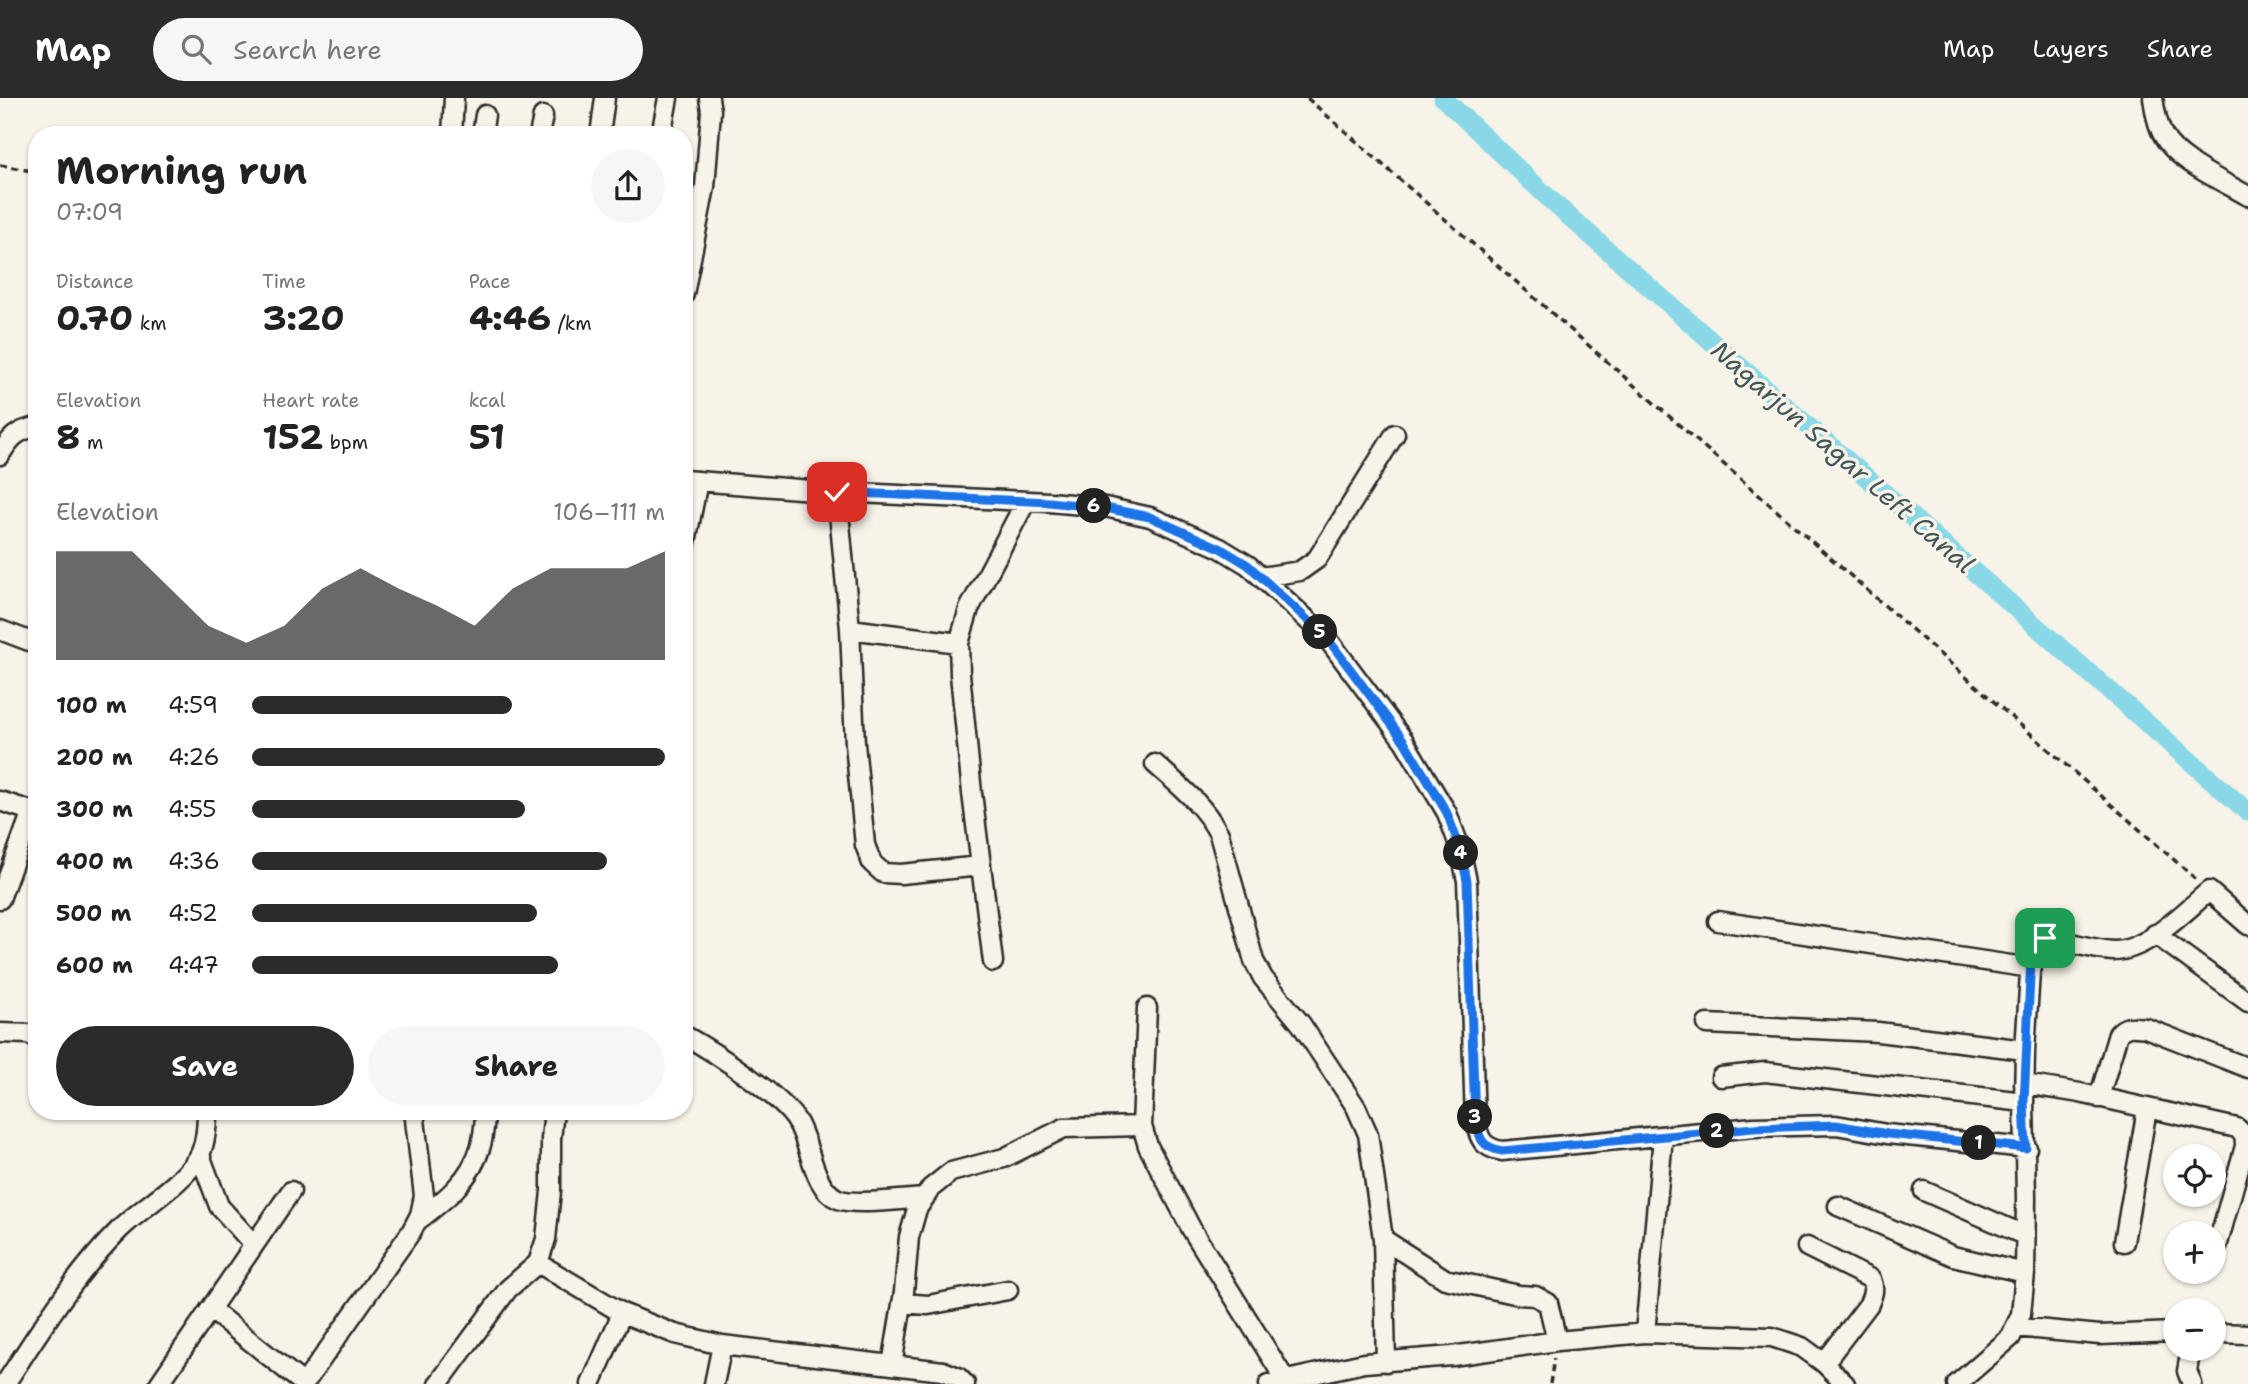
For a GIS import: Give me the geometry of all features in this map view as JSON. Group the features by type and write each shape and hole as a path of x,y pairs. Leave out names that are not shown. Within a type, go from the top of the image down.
{"street":[{"path":"452,126 454,98"},
{"path":"601,126 605,98"},
{"path":"663,126 668,98"},
{"path":"693,248 705,187 711,111 709,98"},
{"path":"2153,98 2156,119 2164,138 2184,158 2248,195"},
{"path":"483,126 485,115"},
{"path":"541,126 543,116"},
{"path":"0,455 10,438 28,428"},
{"path":"1261,577 1300,571 1317,559 1395,434"},
{"path":"693,480 837,492 1026,501 1105,508 1150,517 1220,548 1248,565 1327,638 1404,741 1447,813 1460,848 1467,881 1475,1121 1480,1137 1489,1148 1502,1151 1754,1128 1836,1125 1888,1134 2026,1148"},
{"path":"837,492 850,629 855,744 865,845 872,863 883,873 901,874 981,866"},
{"path":"993,962 960,674 959,643 970,609 1026,501"},
{"path":"850,629 959,643"},
{"path":"0,630 28,641"},
{"path":"1155,765 1195,798 1209,815 1219,834 1254,961 1263,978 1301,1024 1356,1107 1368,1134 1383,1239 1386,1362"},
{"path":"0,801 28,810"},
{"path":"0,899 28,827"},
{"path":"1957,1384 2011,1337 2021,1314 2025,1273 2025,1050 2033,948 2037,941 2045,938 2114,951 2137,946 2209,891 2248,925"},
{"path":"1718,921 2031,968"},
{"path":"2155,934 2248,1002"},
{"path":"1147,1008 1142,1126 1148,1146 1192,1230 1281,1382 1364,1363 1452,1356 1557,1341 1645,1333 1772,1338 1802,1347 1824,1363 1844,1384"},
{"path":"1706,1024 1878,1032 2025,1050"},
{"path":"2099,1098 2118,1034 2123,1028 2130,1026 2146,1028 2248,1068"},
{"path":"0,1033 28,1034"},
{"path":"693,1040 779,1101 795,1119 825,1191 839,1199 852,1201 925,1198"},
{"path":"1721,1077 1765,1072 2099,1098 2237,1128 2245,1136 2245,1146 2224,1221"},
{"path":"2124,1242 2147,1109"},
{"path":"5,1384 76,1281 119,1230 188,1171 200,1155 206,1120"},
{"path":"211,1309 304,1384 417,1221 424,1196 415,1120"},
{"path":"417,1221 448,1199 468,1172 481,1146 485,1120"},
{"path":"438,1384 508,1289 538,1263 546,1239 554,1120"},
{"path":"892,1365 909,1237 918,1209 931,1188 951,1172 1004,1158 1064,1128 1142,1126"},
{"path":"1645,1333 1663,1136"},
{"path":"200,1155 219,1206 254,1245"},
{"path":"159,1384 291,1191"},
{"path":"1924,1191 2024,1234"},
{"path":"1838,1206 1953,1256 2025,1273"},
{"path":"1383,1239 1445,1279 1535,1296 1548,1303 1557,1341"},
{"path":"1807,1247 1871,1279 1874,1286 1874,1294 1869,1304 1824,1363"},
{"path":"538,1263 622,1313 675,1334 722,1345 943,1370 958,1377 965,1384"},
{"path":"902,1303 928,1305 1009,1290"},
{"path":"592,1384 622,1313"},
{"path":"2015,1327 2100,1335 2163,1332"},
{"path":"2226,1333 2248,1334"},
{"path":"713,1384 722,1345"},
{"path":"2189,1361 2187,1371 2192,1384"}],"path":[{"path":"1307,98 2209,891"},
{"path":"0,165 28,170"},
{"path":"1550,1384 1557,1341"}],"waterway":[{"name":"Nagarjun Sagar Left Canal","path":"1443,98 1556,205 2248,812"}],"route":[{"path":"837,492 1049,502 1105,508 1150,517 1220,548 1248,565 1327,638 1404,741 1447,813 1460,848 1467,881 1475,1121 1480,1137 1489,1148 1502,1151 1754,1128 1836,1125 1888,1134 2026,1148 2025,1050 2031,957 2037,941 2045,938"}]}
